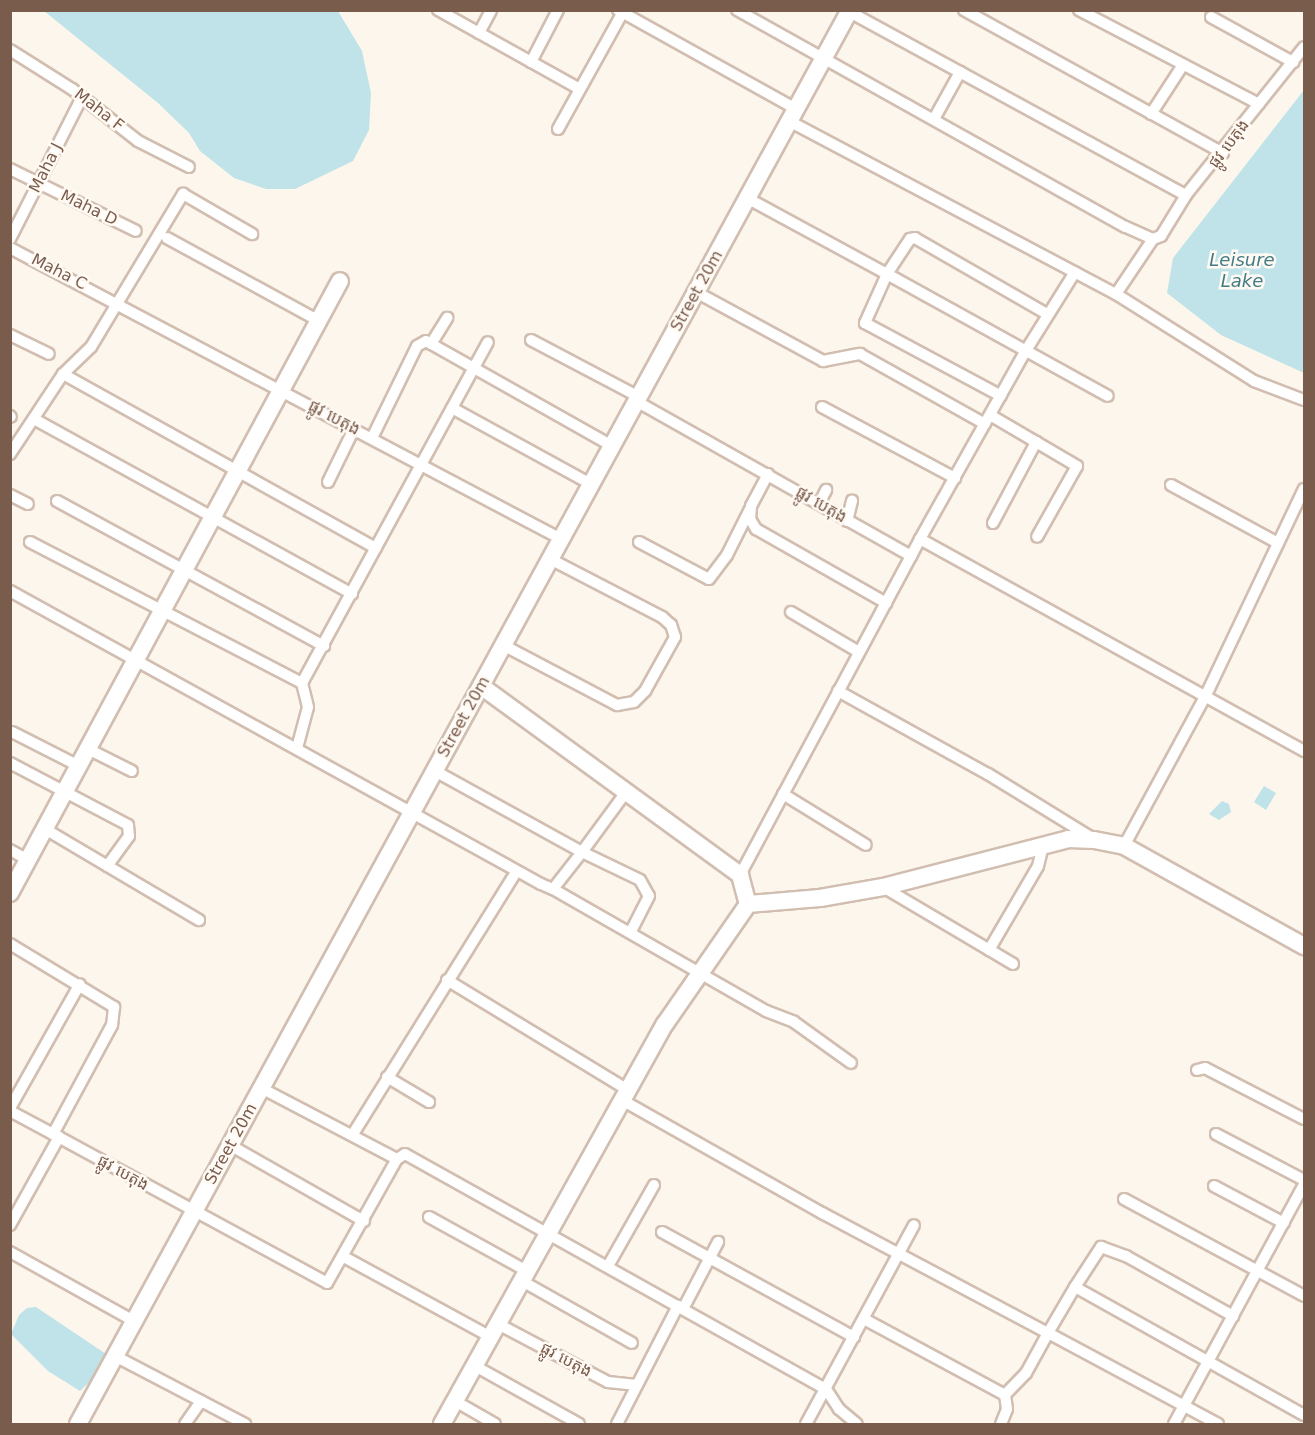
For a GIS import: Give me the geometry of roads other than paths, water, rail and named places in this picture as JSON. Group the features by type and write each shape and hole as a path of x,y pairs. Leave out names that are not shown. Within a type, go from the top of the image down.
{"street":[{"path":"438,10 580,89"},
{"path":"479,33 491,10"},
{"path":"531,62 558,10"},
{"path":"737,10 1126,227 1153,238"},
{"path":"964,10 1223,153"},
{"path":"1079,10 1260,104"},
{"path":"558,129 621,11 793,115 1116,294 1254,381 1305,400"},
{"path":"848,11 1186,195"},
{"name":"Street 20m","path":"78,1425 848,11"},
{"path":"1211,17 1293,62"},
{"name":"ផ្លូវ បេតុង","path":"1116,294 1153,238 1161,236 1186,195 1223,153 1305,47"},
{"name":"Maha F","path":"10,50 82,97 138,141 189,167"},
{"path":"1151,114 1183,65"},
{"path":"934,119 960,72"},
{"name":"Maha J","path":"10,239 82,97"},
{"name":"Maha D","path":"10,169 136,231"},
{"path":"10,454 63,374 92,347 183,194 252,234"},
{"path":"747,198 1108,396"},
{"path":"167,238 319,321"},
{"path":"1001,396 865,323 887,274 910,239 915,238 1047,314"},
{"name":"Maha C","path":"10,248 106,296"},
{"path":"740,875 920,539 1047,314 1076,272"},
{"path":"10,893 214,519 340,281"},
{"path":"696,292 824,361 860,354 987,420 1036,442 1077,466 1037,537"},
{"name":"ផ្លូវ បេតុង","path":"106,296 561,539"},
{"path":"431,344 447,318"},
{"path":"10,335 49,354"},
{"name":"ផ្លូវ បេតុង","path":"531,340 911,556"},
{"path":"372,438 417,346 426,341 612,446"},
{"path":"297,748 308,707 302,683 488,342"},
{"path":"63,374 238,474 376,548"},
{"path":"822,407 955,478"},
{"path":"452,408 591,484"},
{"path":"34,419 352,594"},
{"path":"328,482 354,429"},
{"path":"993,523 1036,442"},
{"path":"639,542 709,579 727,555 768,474"},
{"path":"1171,485 1278,543"},
{"path":"1125,846 1206,694 1305,489"},
{"path":"819,504 826,490"},
{"path":"10,495 28,504"},
{"path":"57,501 324,646"},
{"path":"847,521 852,501"},
{"path":"751,506 750,519 771,541 886,603"},
{"path":"920,539 1206,694 1305,751"},
{"path":"30,542 163,613 302,683"},
{"path":"503,645 617,705 634,702 645,691 675,637 671,625 662,617 550,559"},
{"path":"10,591 412,811 516,872 554,889 631,931 766,1011 794,1022 851,1064"},
{"path":"791,612 859,652"},
{"path":"481,686 740,875 748,904"},
{"path":"838,692 988,774 1094,840"},
{"path":"12,732 79,766"},
{"path":"88,749 132,771"},
{"path":"10,763 124,822 131,829 107,866"},
{"path":"435,771 646,886 649,896 631,931"},
{"path":"554,889 626,792"},
{"path":"783,794 866,845"},
{"path":"45,829 199,920"},
{"path":"442,1425 625,1095 699,971 748,904 820,898 883,887 1068,839 1094,840 1125,846 1305,946"},
{"path":"989,950 1038,866 1043,846"},
{"path":"10,850 28,860"},
{"path":"353,1134 516,872"},
{"path":"883,887 1013,964"},
{"path":"10,944 80,984 114,1007 112,1025 10,1225"},
{"path":"447,980 625,1095 899,1252 1185,1405 1218,1425"},
{"path":"10,1110 80,984"},
{"path":"1197,1070 1205,1068 1305,1119"},
{"path":"387,1077 429,1102"},
{"path":"261,1088 397,1159"},
{"name":"ផ្លូវ បេតុង","path":"10,1110 322,1282 331,1282 345,1257 495,1331 608,1382 637,1385"},
{"path":"1216,1134 1305,1180"},
{"path":"230,1145 364,1221"},
{"path":"345,1257 397,1159 405,1154 826,1389 839,1409 857,1425"},
{"path":"608,1266 654,1185"},
{"path":"1174,1425 1305,1185"},
{"path":"1214,1186 1284,1223"},
{"path":"1124,1198 1305,1296"},
{"path":"10,1201 21,1206"},
{"path":"429,1218 632,1343"},
{"path":"806,1425 914,1225"},
{"path":"662,1232 709,1260 854,1337"},
{"path":"617,1425 680,1307 718,1242"},
{"path":"1005,1395 1026,1373 1075,1287 1101,1247 1126,1256 1233,1316"},
{"path":"10,1252 134,1321"},
{"path":"1075,1287 1305,1415"},
{"path":"864,1319 1005,1395 1008,1409 1000,1425"},
{"path":"115,1356 245,1425"},
{"path":"475,1366 579,1425"},
{"path":"185,1425 201,1401"},
{"path":"455,1401 495,1425"}],"water":[{"path":"44,11 338,11 362,51 371,93 369,130 353,161 295,189 266,189 234,178 200,151 189,133 158,103"},
{"name":"Leisure Lake","path":"1304,90 1304,373 1221,335 1167,293 1173,258"},
{"path":"1264,786 1276,793 1266,810 1254,802"},
{"path":"1222,801 1229,804 1231,812 1219,820 1209,814"},
{"path":"36,1307 106,1354 103,1369 80,1391 48,1371 11,1334 19,1315 27,1308"}]}
